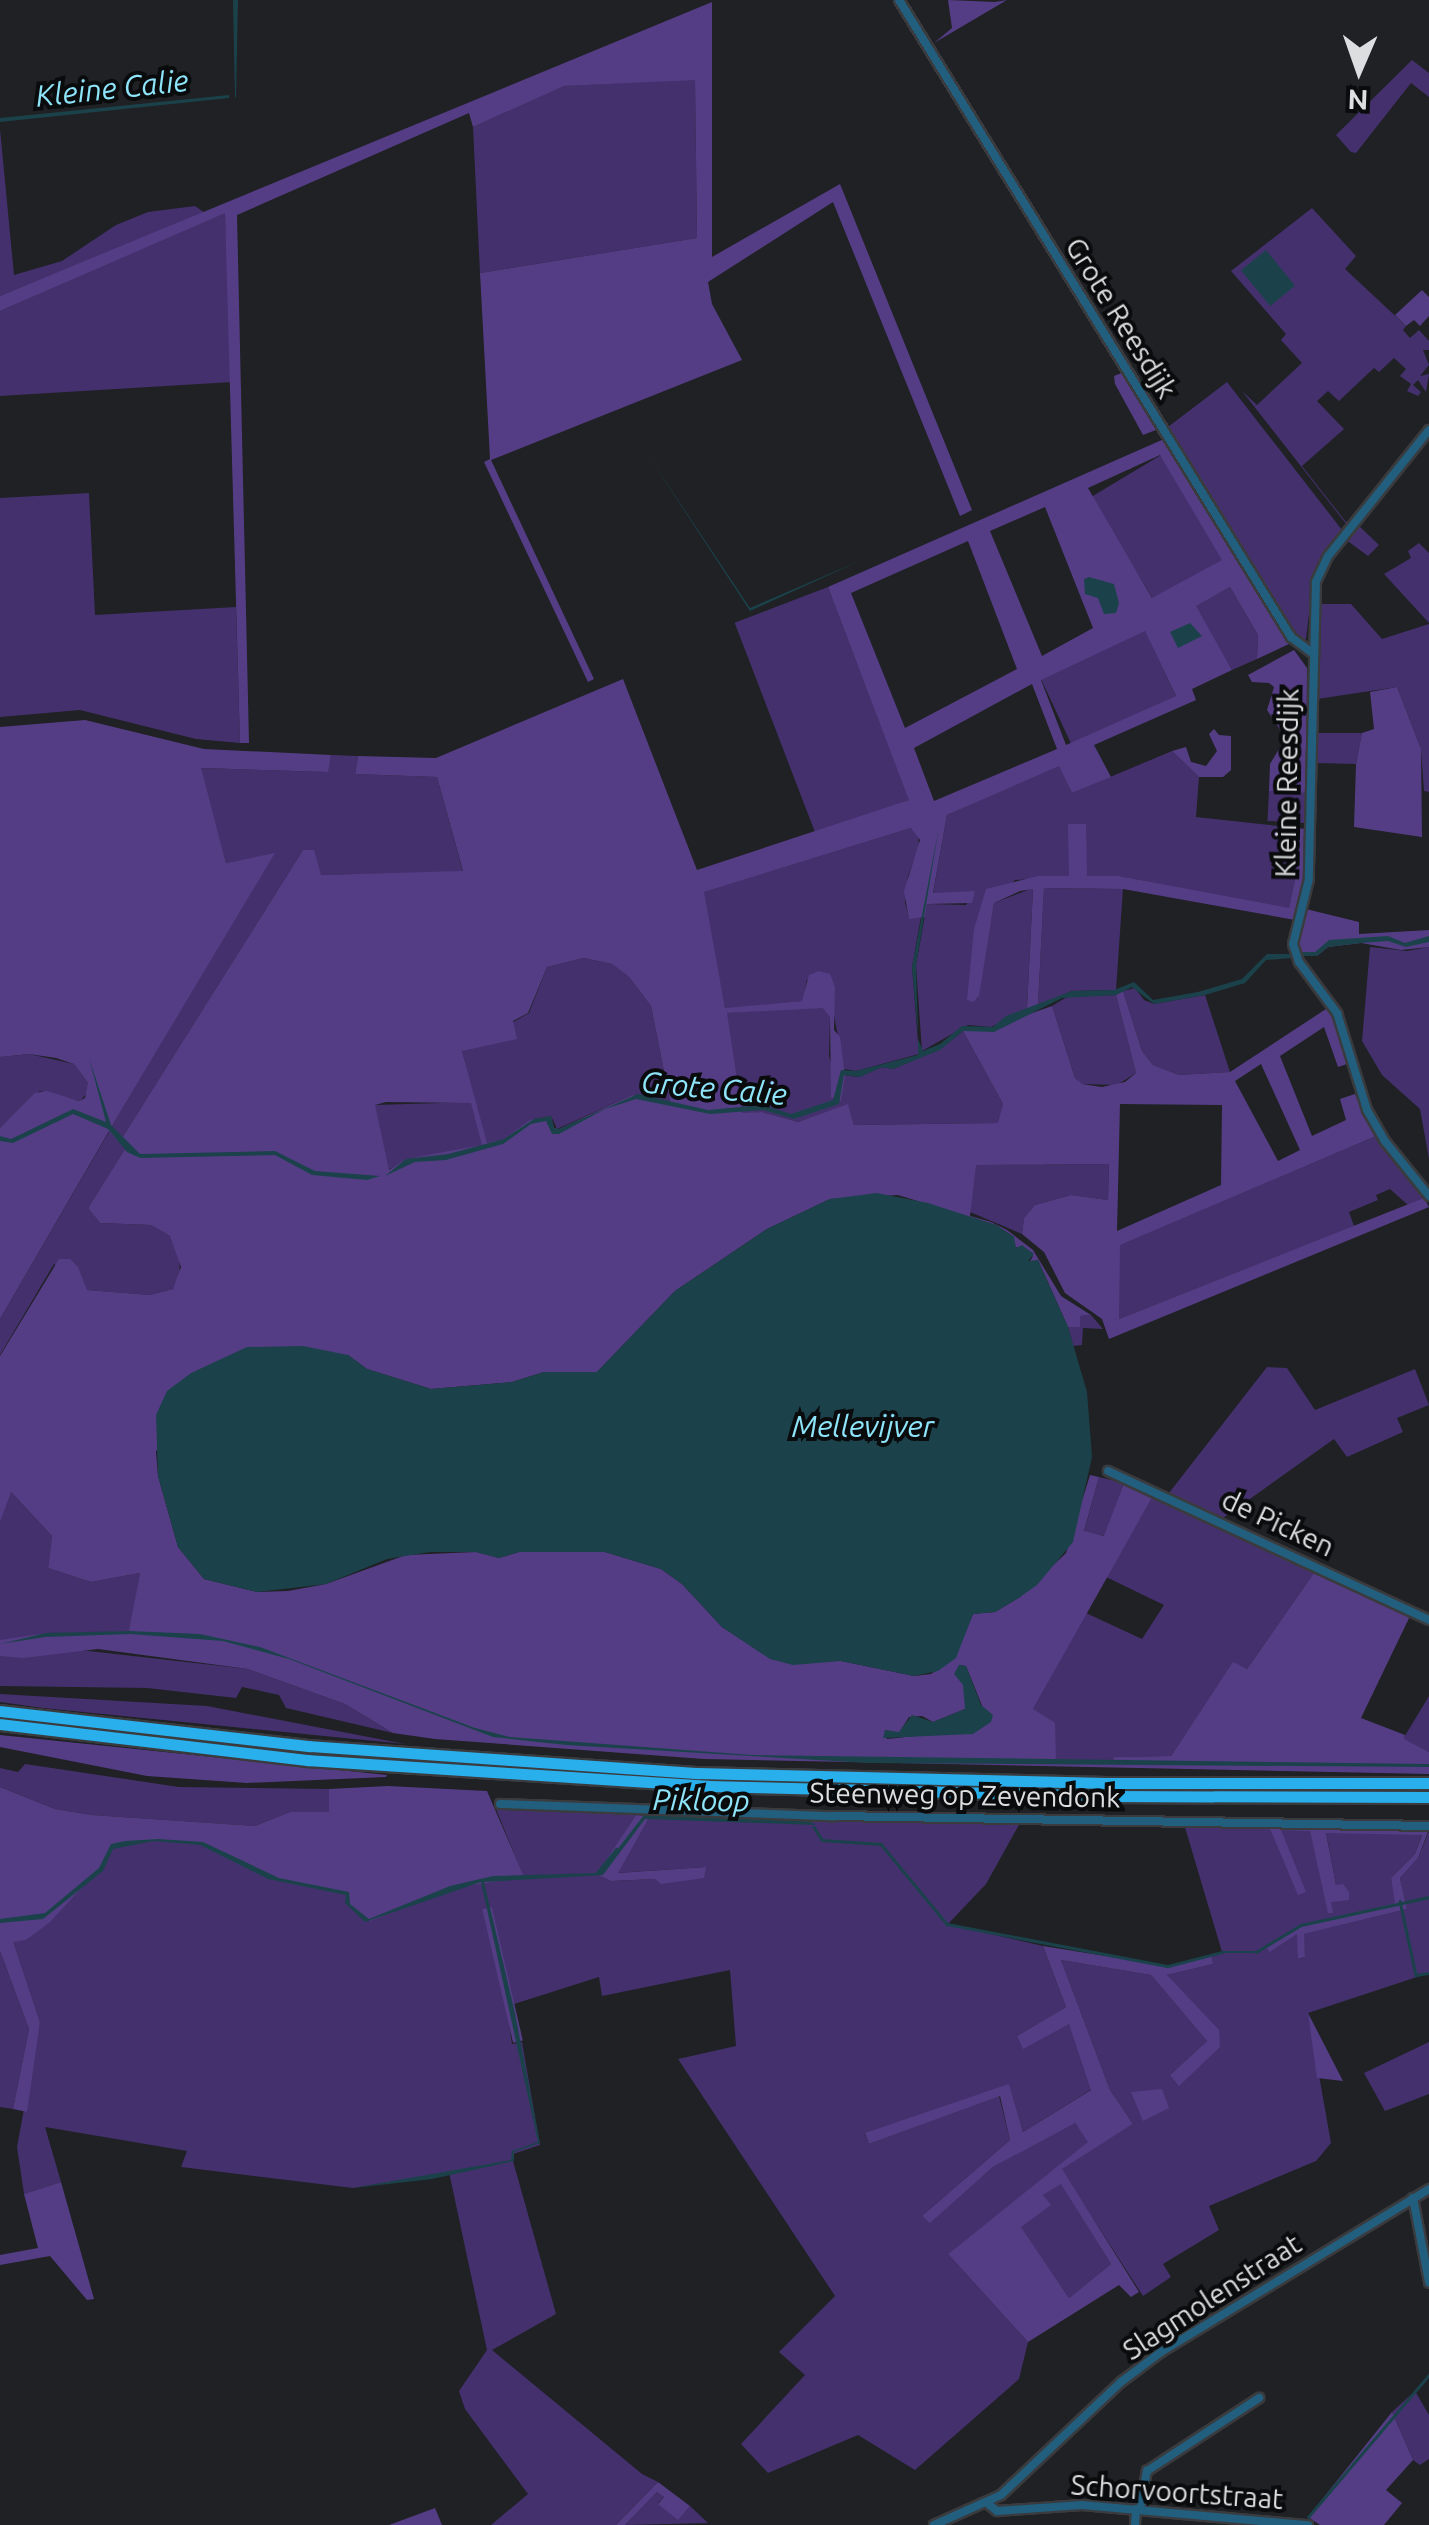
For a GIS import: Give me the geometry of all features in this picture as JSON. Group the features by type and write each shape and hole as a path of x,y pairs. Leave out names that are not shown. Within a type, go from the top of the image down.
{"highway":[{"path":"0,1710 309,1746 697,1772 1106,1783 1429,1784"},
{"path":"0,1724 328,1762 650,1783 935,1793 1427,1798"}],"street":[{"name":"Grote Reesdijk","path":"900,0 1291,637 1311,652"},
{"name":"Kleine Reesdijk","path":"1429,430 1321,570 1316,582 1311,652 1309,879 1294,949 1337,1013 1373,1122 1429,1196"},
{"name":"de Picken","path":"1108,1471 1429,1620"},
{"name":"Steenweg op Zevendonk","path":"500,1804 834,1816 1429,1826"},
{"name":"Slagmolenstraat","path":"934,2525 987,2503 1020,2480 1096,2405 1161,2352 1429,2189"},
{"path":"1413,2198 1429,2282"},
{"path":"1416,2215 1426,2210"},
{"path":"1134,2525 1146,2471 1259,2398"},
{"name":"Schorvoortstraat","path":"987,2503 998,2511 1082,2504 1308,2525"}],"shaded area":[{"path":"948,0 1007,0 934,43 952,28"},
{"path":"712,2 712,257 840,184 972,510 960,516 833,202 708,282 712,304 742,360 491,460 594,679 588,682 484,462 490,459 480,273 697,238 695,80 564,86 473,127 469,113 237,215 249,743 240,743 225,213 0,311 0,296"},
{"path":"1412,60 1429,73 1429,97 1411,83 1356,153 1351,152 1336,135"},
{"path":"695,79 697,238 480,273 473,127 563,86"},
{"path":"0,129 14,275 62,261 116,225 148,212 195,206 205,213 0,296"},
{"path":"1312,208 1356,256 1345,269 1406,326 1403,330 1410,338 1419,330 1429,341 1429,350 1423,350 1429,365 1420,376 1429,374 1426,392 1418,380 1413,385 1421,392 1418,396 1407,391 1411,384 1400,376 1406,369 1394,358 1379,372 1374,368 1339,401 1328,391 1317,401 1344,429 1302,466 1346,522 1356,516 1347,525 1242,391 1257,405 1302,363 1281,340 1286,334 1231,271"},
{"path":"225,212 232,382 0,396 0,311"},
{"path":"1422,290 1429,297 1429,316 1420,326 1414,320 1406,326 1395,315"},
{"path":"1122,373 1156,430 1143,435 1115,384 1114,376"},
{"path":"1227,382 1342,530 1313,580 1306,639 1296,639 1148,402 1168,427"},
{"path":"1164,439 1291,643 1257,659 1258,635 1230,587 1196,606 1232,670 1192,689 1196,700 1094,745 1111,777 1072,793 1059,766 947,815 933,893 975,891 972,903 927,904 925,917 909,919 904,891 920,840 911,828 704,892 725,1008 802,1001 809,975 819,971 830,974 835,987 834,1030 840,1037 845,1075 841,1101 831,1097 830,1017 822,1008 727,1013 742,1113 762,1112 798,1122 848,1104 854,1125 998,1123 1003,1104 963,1031 997,1030 1007,1022 1052,1006 1075,1078 1082,1084 1102,1087 1125,1082 1136,1073 1116,995 1123,991 1142,1051 1153,1065 1179,1075 1230,1072 1329,1007 1347,1064 1338,1067 1324,1027 1280,1056 1312,1136 1346,1120 1340,1099 1355,1094 1376,1136 1120,1245 1119,1319 1424,1198 1429,1207 1109,1339 1102,1319 1065,1293 1044,1252 1022,1234 1024,1218 1035,1205 1071,1195 1108,1200 1109,1164 976,1165 970,1216 991,1222 1007,1230 1033,1250 1061,1296 1091,1315 1080,1316 1080,1327 1068,1327 1038,1260 1029,1263 1033,1256 1014,1246 1014,1237 996,1225 898,1195 830,1199 767,1229 675,1291 597,1372 544,1372 512,1382 431,1389 367,1369 348,1355 156,1451 158,1476 178,1547 204,1579 257,1592 326,1584 406,1555 476,1552 499,1558 519,1552 605,1552 661,1569 682,1584 722,1627 771,1659 841,1661 914,1676 931,1674 955,1658 973,1614 995,1612 1020,1597 1066,1553 1090,1475 1099,1477 1084,1531 1104,1536 1124,1483 1154,1494 1033,1709 1055,1723 1056,1762 1113,1763 1114,1757 1171,1756 1233,1662 1247,1669 1316,1570 1411,1614 1361,1718 1405,1735 1404,1739 1429,1752 1429,1774 704,1759 435,1739 393,1733 345,1704 248,1669 98,1649 23,1658 0,1656 0,1640 46,1633 129,1631 140,1573 91,1582 48,1568 52,1536 11,1492 0,1522 0,1356 59,1259 70,1259 78,1267 87,1290 150,1295 173,1289 181,1267 170,1236 151,1225 100,1223 88,1208 125,1149 109,1131 0,1319 0,1128 35,1093 47,1091 79,1101 85,1098 88,1083 74,1064 56,1058 29,1054 0,1057 0,727 85,720 204,749 331,755 328,772 201,768 226,863 275,853 112,1126 122,1138 303,850 314,850 321,875 463,871 437,777 355,774 358,756 436,758 623,679 697,870 909,800 828,587","holes":["1160,455 1222,560 1152,598 1088,488","1045,507 1093,628 1042,656 990,531","968,541 1017,669 905,728 851,593","1145,631 1176,696 1066,745 1041,680","1032,684 1057,749 934,801 914,748","584,958 612,964 629,977 651,1006 670,1101 632,1095 559,1129 554,1128 551,1116 530,1120 504,1139 487,1143 462,1051 517,1039 513,1021 528,1013 547,967","1261,1064 1300,1150 1278,1161 1235,1081","471,1103 482,1145 406,1159 389,1170 375,1105","1120,1104 1222,1105 1221,1185 1117,1231","959,1665 966,1666 983,1708 954,1732 887,1739 885,1730 899,1733 909,1717 922,1716 933,1722 965,1709 968,1704"]},
{"path":"1161,455 1224,560 1154,601 1092,497"},
{"path":"89,493 95,615 236,607 240,743 196,739 80,710 0,717 0,498"},
{"path":"1357,524 1379,545 1368,556 1345,539"},
{"path":"1419,543 1429,553 1429,623 1384,574 1411,558 1408,551"},
{"path":"828,587 910,800 816,836 735,623"},
{"path":"1230,587 1258,635 1257,659 1232,670 1195,606"},
{"path":"1318,604 1351,604 1382,639 1429,624 1429,792 1424,791 1421,749 1397,687 1317,699"},
{"path":"1145,630 1176,696 1072,745 1041,679"},
{"path":"1294,650 1307,668 1306,793 1269,791 1270,764 1282,744 1281,731 1267,710 1274,687 1252,682 1248,675"},
{"path":"1397,687 1421,749 1422,837 1354,827 1356,764 1362,733 1374,729 1370,692"},
{"path":"1214,729 1219,735 1231,736 1231,770 1223,777 1199,777 1172,751 1186,747 1191,762 1206,766 1217,751 1209,734"},
{"path":"1316,733 1362,733 1356,764 1316,763"},
{"path":"1172,751 1199,777 1196,817 1296,828 1296,874 1289,909 1119,876 1086,876 1086,824 1070,876 1015,880 976,922 977,1000 994,903 1033,888 1027,1009 991,1027 968,1025 922,1051 916,965 927,904 966,905 975,892 933,894 947,815 1059,765 1072,793"},
{"path":"331,755 358,756 355,774 437,777 463,872 321,875 303,850 122,1138 112,1126 274,854 226,863 200,768 327,772"},
{"path":"1269,791 1306,793 1304,823 1267,821"},
{"path":"1068,824 1086,824 1087,876 1119,876 1289,908 1296,874 1296,828 1306,829 1305,884 1295,920 1123,889 1044,888 1038,1005 1027,1009 1033,889 1020,891 994,903 979,996 973,1002 967,1000 974,929 986,889 1038,876 1069,876"},
{"path":"911,828 918,832 919,847 908,876 905,902 909,918 921,917 912,967 919,1054 856,1071 844,1069 834,1015 807,979 803,1001 725,1009 703,892"},
{"path":"1044,888 1123,889 1116,990 1072,991 1038,1005"},
{"path":"1306,909 1359,922 1359,934 1429,930 1429,947 1401,950 1361,943 1328,947 1317,956 1299,956 1298,938"},
{"path":"1370,947 1407,951 1429,947 1429,1159 1420,1109 1382,1075 1362,1041"},
{"path":"584,958 612,964 629,977 651,1006 670,1101 632,1095 557,1129 551,1116 534,1119 504,1139 448,1154 410,1158 388,1170 374,1105 475,1102 462,1051 529,1013 547,967"},
{"path":"1135,988 1144,1000 1154,1004 1205,995 1230,1072 1179,1075 1153,1065 1142,1051 1123,991"},
{"path":"1116,995 1136,1073 1117,1085 1081,1084 1075,1078 1052,1006 1067,997"},
{"path":"822,1008 830,1017 829,1056 841,1100 843,1075 859,1077 882,1067 893,1069 940,1049 963,1031 1003,1104 999,1123 854,1125 848,1105 798,1122 762,1112 742,1114 726,1013"},
{"path":"29,1054 74,1064 88,1083 88,1092 80,1101 40,1091 0,1128 0,1057"},
{"path":"110,1130 125,1149 88,1208 100,1223 151,1225 170,1236 179,1251 180,1279 173,1289 150,1295 87,1290 54,1264 0,1355 0,1319"},
{"path":"1376,1136 1424,1198 1408,1205 1390,1189 1376,1195 1378,1200 1349,1212 1354,1226 1119,1319 1119,1245"},
{"path":"1109,1164 1108,1200 1071,1195 1035,1205 1024,1218 1022,1234 970,1212 975,1165"},
{"path":"1091,1315 1103,1329 1083,1328 1082,1345 1073,1346 1068,1327 1080,1327 1080,1316"},
{"path":"1267,1367 1287,1368 1315,1410 1415,1369 1429,1405 1397,1418 1403,1432 1347,1457 1334,1439 1223,1518 1169,1493"},
{"path":"1099,1477 1124,1483 1105,1536 1084,1532"},
{"path":"10,1491 52,1536 48,1568 91,1582 140,1573 130,1631 46,1633 0,1641 0,1522"},
{"path":"1154,1494 1316,1570 1247,1669 1233,1663 1171,1756 1115,1757 1113,1763 1055,1762 1033,1709 1086,1613 1142,1639 1164,1605 1106,1577"},
{"path":"71,1649 248,1669 345,1704 393,1733 286,1708 279,1695 242,1687 236,1698 147,1688 0,1686 0,1656"},
{"path":"0,1694 207,1706 405,1744 43,1708 0,1702"},
{"path":"1429,1696 1429,1752 1403,1739"},
{"path":"0,1716 426,1761 940,1785 739,1782 357,1759"},
{"path":"0,1735 387,1775 247,1783 147,1776 0,1747"},
{"path":"25,1764 179,1787 329,1789 330,1812 290,1812 255,1826 92,1815 55,1809 0,1787 0,1768 18,1772"},
{"path":"388,1786 487,1791 524,1877 460,1887 370,1921 349,1905 348,1894 284,1882 203,1844 149,1840 110,1849 106,1861 50,1922 26,1940 13,1942 40,2022 27,2112 13,2109 29,2029 0,1951 0,1787 55,1809 92,1815 255,1826 290,1812 329,1812 329,1789"},
{"path":"1429,1788 1429,1791 1138,1791"},
{"path":"496,1809 636,1815 598,1874 611,1881 655,1879 705,1867 617,1873 650,1816 1020,1823 986,1884 948,1924 1043,1946 1066,2007 1017,2036 1023,2048 1069,2023 1092,2089 1023,2132 1009,2085 865,2134 869,2144 999,2096 1010,2140 922,2216 930,2222 993,2167 1074,2122 1089,2142 948,2254 1028,2342 1019,2379 915,2470 858,2435 768,2473 741,2444 805,2375 779,2352 835,2296 678,2059 736,2046 730,1970 602,1996 599,1977 514,2004 492,1908 512,2044 522,2042 540,2145 513,2154 513,2161 556,2314 492,2350 642,2474 658,2482 616,2525 491,2525 528,2494 465,2409 459,2391 487,2350 449,2172 353,2188 181,2167 187,2151 45,2127 61,2182 24,2194 17,2147 40,2022 12,1941 26,1940 110,1849 149,1840 461,1883 523,1876"},
{"path":"636,1815 650,1816 618,1873 706,1867 704,1878 661,1884 655,1879 611,1881 597,1874"},
{"path":"1184,1824 1268,1824 1305,1892 1280,1830 1310,1830 1329,1913 1331,1902 1345,1893 1336,1885 1326,1832 1422,1834 1415,1854 1391,1878 1396,1903 1299,1927 1270,1952 1298,1933 1299,1959 1305,1957 1303,1934 1407,1909 1400,1878 1418,1858 1429,1831 1429,1973 1308,2013 1331,2143 1316,2161 1209,2206 1219,2230 1163,2264 1171,2277 1143,2296 1061,2169 1133,2124 1110,2090 1061,1960 1151,1975 1207,2041 1170,2075 1220,2047 1167,1975 1213,1964 1212,1955 1222,1952"},
{"path":"1268,1824 1429,1829 1418,1858 1400,1878 1407,1909 1304,1934 1305,1957 1298,1959 1297,1934 1270,1952 1266,1947 1299,1927 1395,1903 1391,1878 1415,1854 1422,1835 1326,1833 1336,1885 1343,1884 1349,1892 1349,1900 1331,1902 1333,1913 1328,1913 1310,1831 1281,1830 1306,1892 1298,1895"},
{"path":"492,1907 523,2040 513,2043 482,1909"},
{"path":"1043,1946 1168,1966 1212,1955 1213,1964 1167,1975 1219,2030 1220,2047 1179,2086 1170,2075 1207,2041 1151,1975 1061,1960 1110,2090 1133,2124 1062,2169 1139,2292 1131,2297 1119,2285 1028,2342 948,2254 1088,2142 1075,2123 993,2167 930,2223 922,2216 1010,2140 1000,2096 869,2144 865,2133 1009,2084 1023,2132 1091,2090 1069,2024 1023,2049 1017,2036 1066,2007","holes":["1061,2184 1111,2264 1069,2298 1021,2227 1051,2205 1043,2195"]},
{"path":"0,1951 29,2029 13,2109 0,2107"},
{"path":"1308,2013 1343,2081 1317,2078"},
{"path":"1429,2042 1429,2094 1385,2111 1364,2073"},
{"path":"1162,2089 1169,2108 1143,2121 1131,2092"},
{"path":"61,2182 94,2299 87,2300 50,2256 0,2265 0,2255 38,2248 24,2194"},
{"path":"1061,2183 1111,2264 1069,2298 1020,2226 1050,2205 1043,2195"},
{"path":"1415,2391 1429,2415 1429,2459 1420,2465 1413,2460 1392,2412"},
{"path":"1392,2412 1413,2460 1386,2490 1402,2503 1384,2525 1320,2525 1308,2517"},
{"path":"658,2482 690,2506 678,2520 658,2504 664,2497 657,2492 625,2525 616,2525"},
{"path":"657,2492 664,2497 658,2503 678,2519 690,2506 708,2523 625,2525"},
{"path":"435,2508 442,2525 389,2525"}],"water":[{"path":"233,0 238,0 236,98 235,97"},
{"path":"229,98 0,122 0,118"},
{"path":"1266,250 1295,286 1270,306 1241,270"},
{"path":"642,446 750,608 864,559 750,611"},
{"path":"1084,579 1114,584 1119,603 1116,613 1104,614 1098,598 1085,594"},
{"path":"1190,623 1202,636 1178,648 1170,632"},
{"path":"939,827 916,965 918,1035 912,967"},
{"path":"1388,936 1405,943 1429,936 1429,942 1406,947 1388,941 1328,947 1317,956 1300,956 1299,952 1315,952 1329,940"},
{"path":"1267,954 1292,954 1293,958 1266,960 1245,983 1205,995 1154,1004 1132,987 1116,995 1062,998 994,1032 963,1031 940,1050 893,1069 882,1067 860,1077 844,1075 839,1104 794,1119 763,1110 710,1114 636,1099 605,1109 559,1134 552,1134 546,1121 531,1124 503,1144 446,1160 415,1162 385,1176 406,1159 448,1154 504,1139 534,1119 551,1116 554,1128 559,1129 638,1094 708,1110 763,1105 791,1114 833,1100 841,1070 856,1071 918,1055 918,1039 923,1051 940,1044 962,1026 993,1027 1006,1016 1072,991 1114,990 1134,982 1153,1000 1198,992 1242,979"},
{"path":"89,1058 111,1125 140,1154 275,1151 315,1171 380,1176 367,1180 312,1175 275,1155 140,1158 127,1152 108,1129 73,1114 13,1143 0,1141 0,1136 11,1139 73,1109 106,1122"},
{"name":"Mellevijver","path":"877,1193 928,1203 996,1225 1014,1237 1016,1248 1022,1245 1034,1254 1028,1261 1038,1260 1068,1327 1087,1392 1092,1457 1073,1542 1037,1585 995,1612 973,1614 956,1658 938,1671 914,1676 841,1661 793,1665 770,1659 722,1627 682,1584 661,1569 605,1552 519,1552 499,1558 476,1552 430,1552 387,1559 326,1584 257,1592 204,1579 178,1547 158,1476 156,1415 167,1391 191,1373 247,1347 303,1346 348,1355 367,1369 431,1389 512,1382 544,1372 597,1372 675,1291 767,1229 830,1199"},
{"path":"46,1633 200,1634 260,1647 475,1728 510,1737 752,1755 1429,1767 869,1763 566,1745 493,1737 289,1659 223,1641 130,1634 45,1637 0,1644"},
{"path":"959,1665 966,1666 981,1705 993,1715 991,1722 973,1734 883,1738 885,1730 899,1732 912,1715 933,1722 965,1709 963,1685 954,1674"},
{"path":"644,1815 808,1820 816,1825 645,1819 603,1875 484,1882 540,2143 514,2152 514,2161 432,2179 353,2188 511,2160 512,2151 538,2142 481,1882 365,1922 345,1903 346,1895 268,1879 200,1845 154,1841 113,1849 103,1871 43,1919 0,1923 0,1919 45,1913 99,1868 111,1844 125,1841 158,1839 203,1842 279,1878 349,1892 350,1904 369,1919 450,1886 493,1876 599,1873"}],"waterway":[{"name":"Pikloop","path":"682,1817 754,1820"},
{"name":"Pikloop","path":"814,1827 822,1840 881,1844 947,1924 1168,1966 1222,1952 1256,1952 1301,1925 1429,1897"},
{"name":"Pikloop","path":"596,1874 616,1849"},
{"path":"1400,1901 1416,1975 1429,1973"},
{"path":"1308,2517 1429,2375"}],"water label":[{"name":"Kleine Calie","path":"112,88"},
{"name":"Grote Calie","path":"714,1088"}]}
